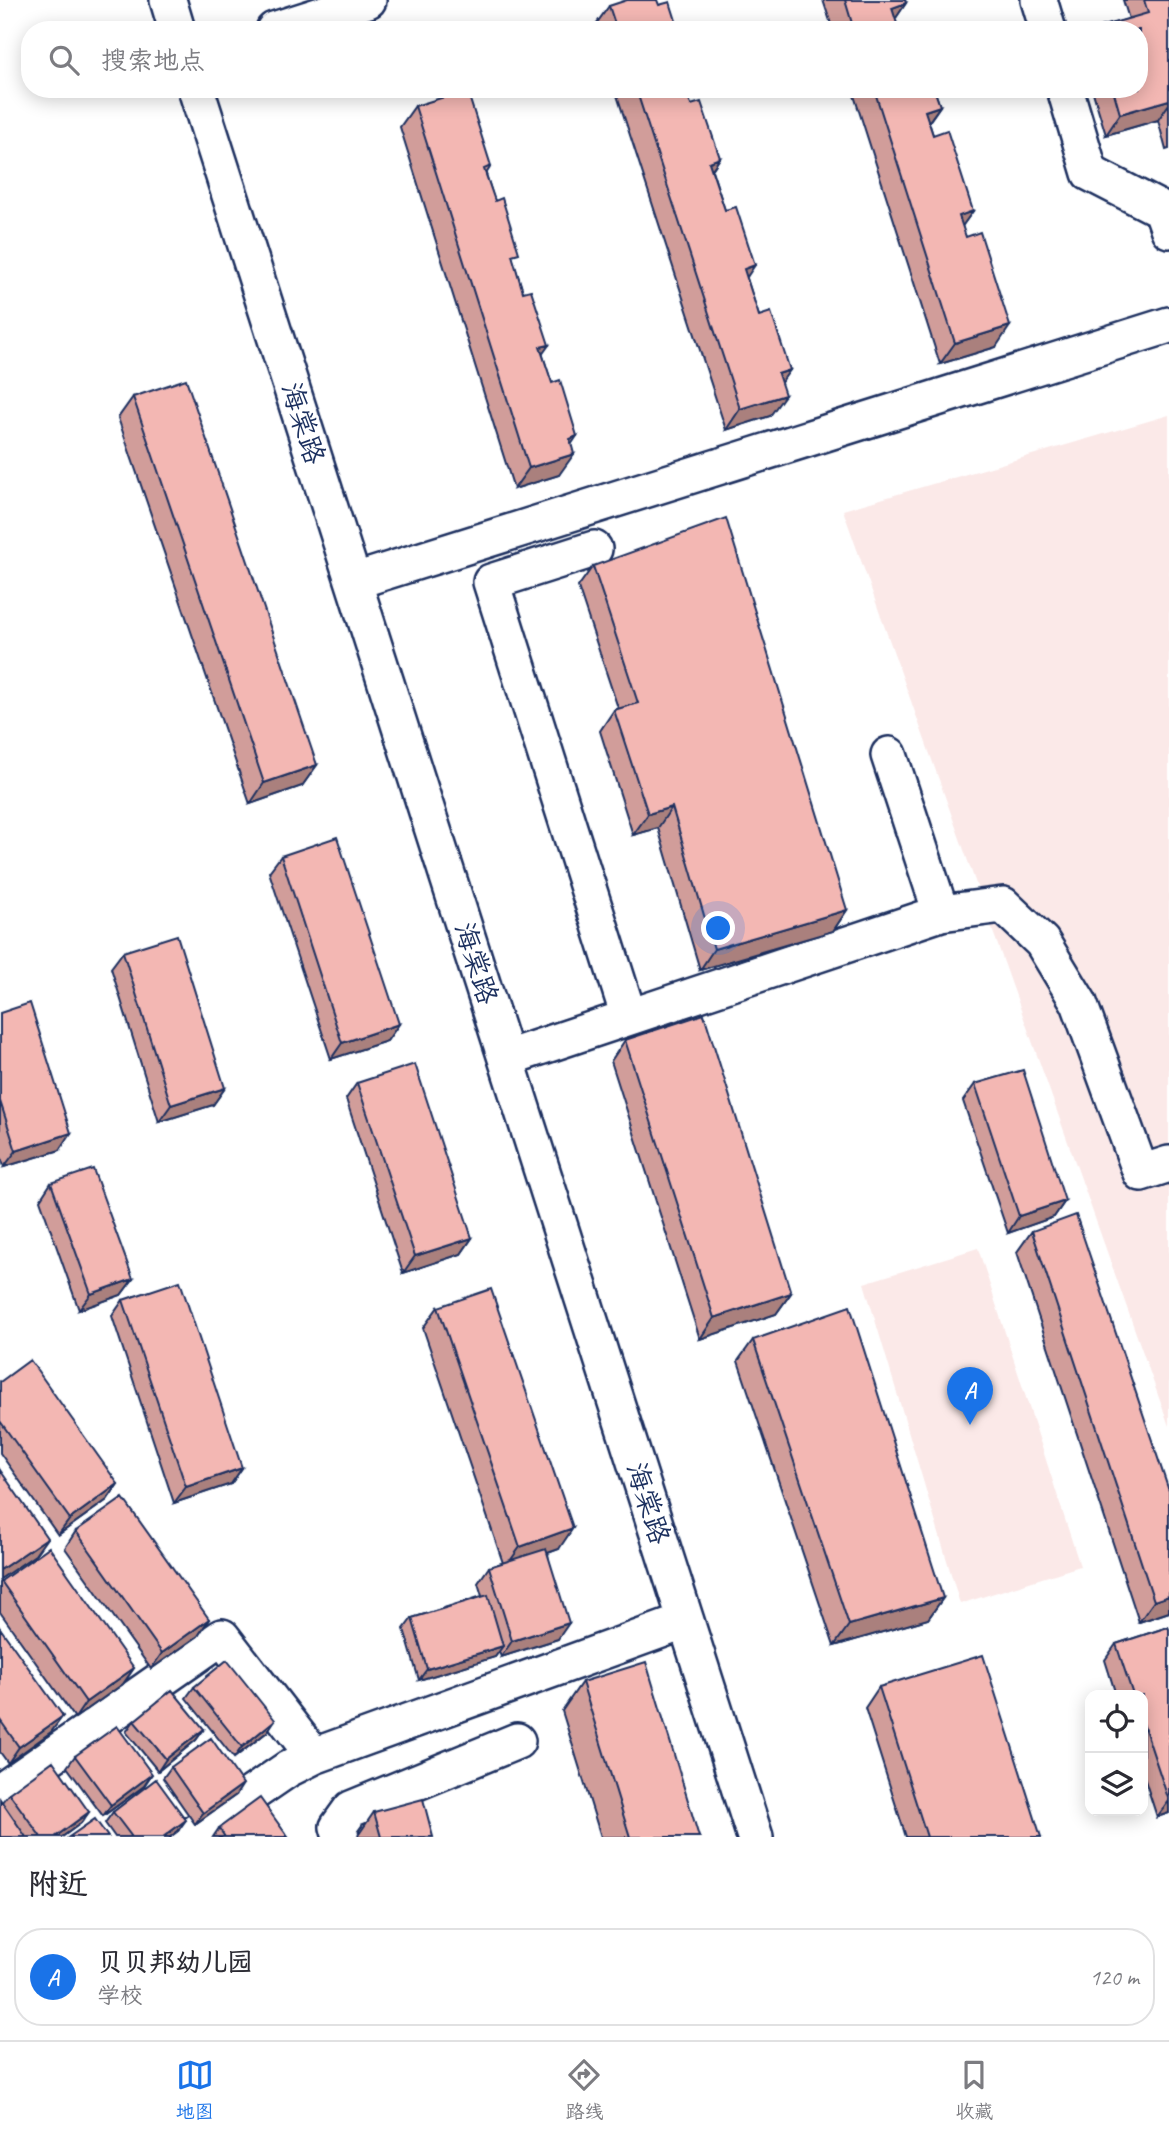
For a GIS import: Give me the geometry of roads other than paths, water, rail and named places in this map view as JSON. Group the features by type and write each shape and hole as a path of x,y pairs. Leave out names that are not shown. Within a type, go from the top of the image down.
{"street":[{"path":"168,0 174,21"},
{"path":"302,21 368,0"},
{"path":"1039,0 1045,21"},
{"name":"海棠路","path":"199,98 755,1837"},
{"path":"1068,98 1090,173 1162,210 1169,230"},
{"path":"355,581 1169,325"},
{"path":"594,549 491,582 629,1017"},
{"path":"889,755 941,913"},
{"path":"507,1058 941,913 1003,905 1042,942 1079,1003 1141,1173 1169,1164"},
{"path":"189,1837 288,1769 314,1756 686,1620"},
{"path":"0,1792 222,1637 314,1756"},
{"path":"341,1837 338,1827 351,1809 517,1741"}],"place":[{"name":"贝贝邦幼儿园","path":"970,1425"}]}
